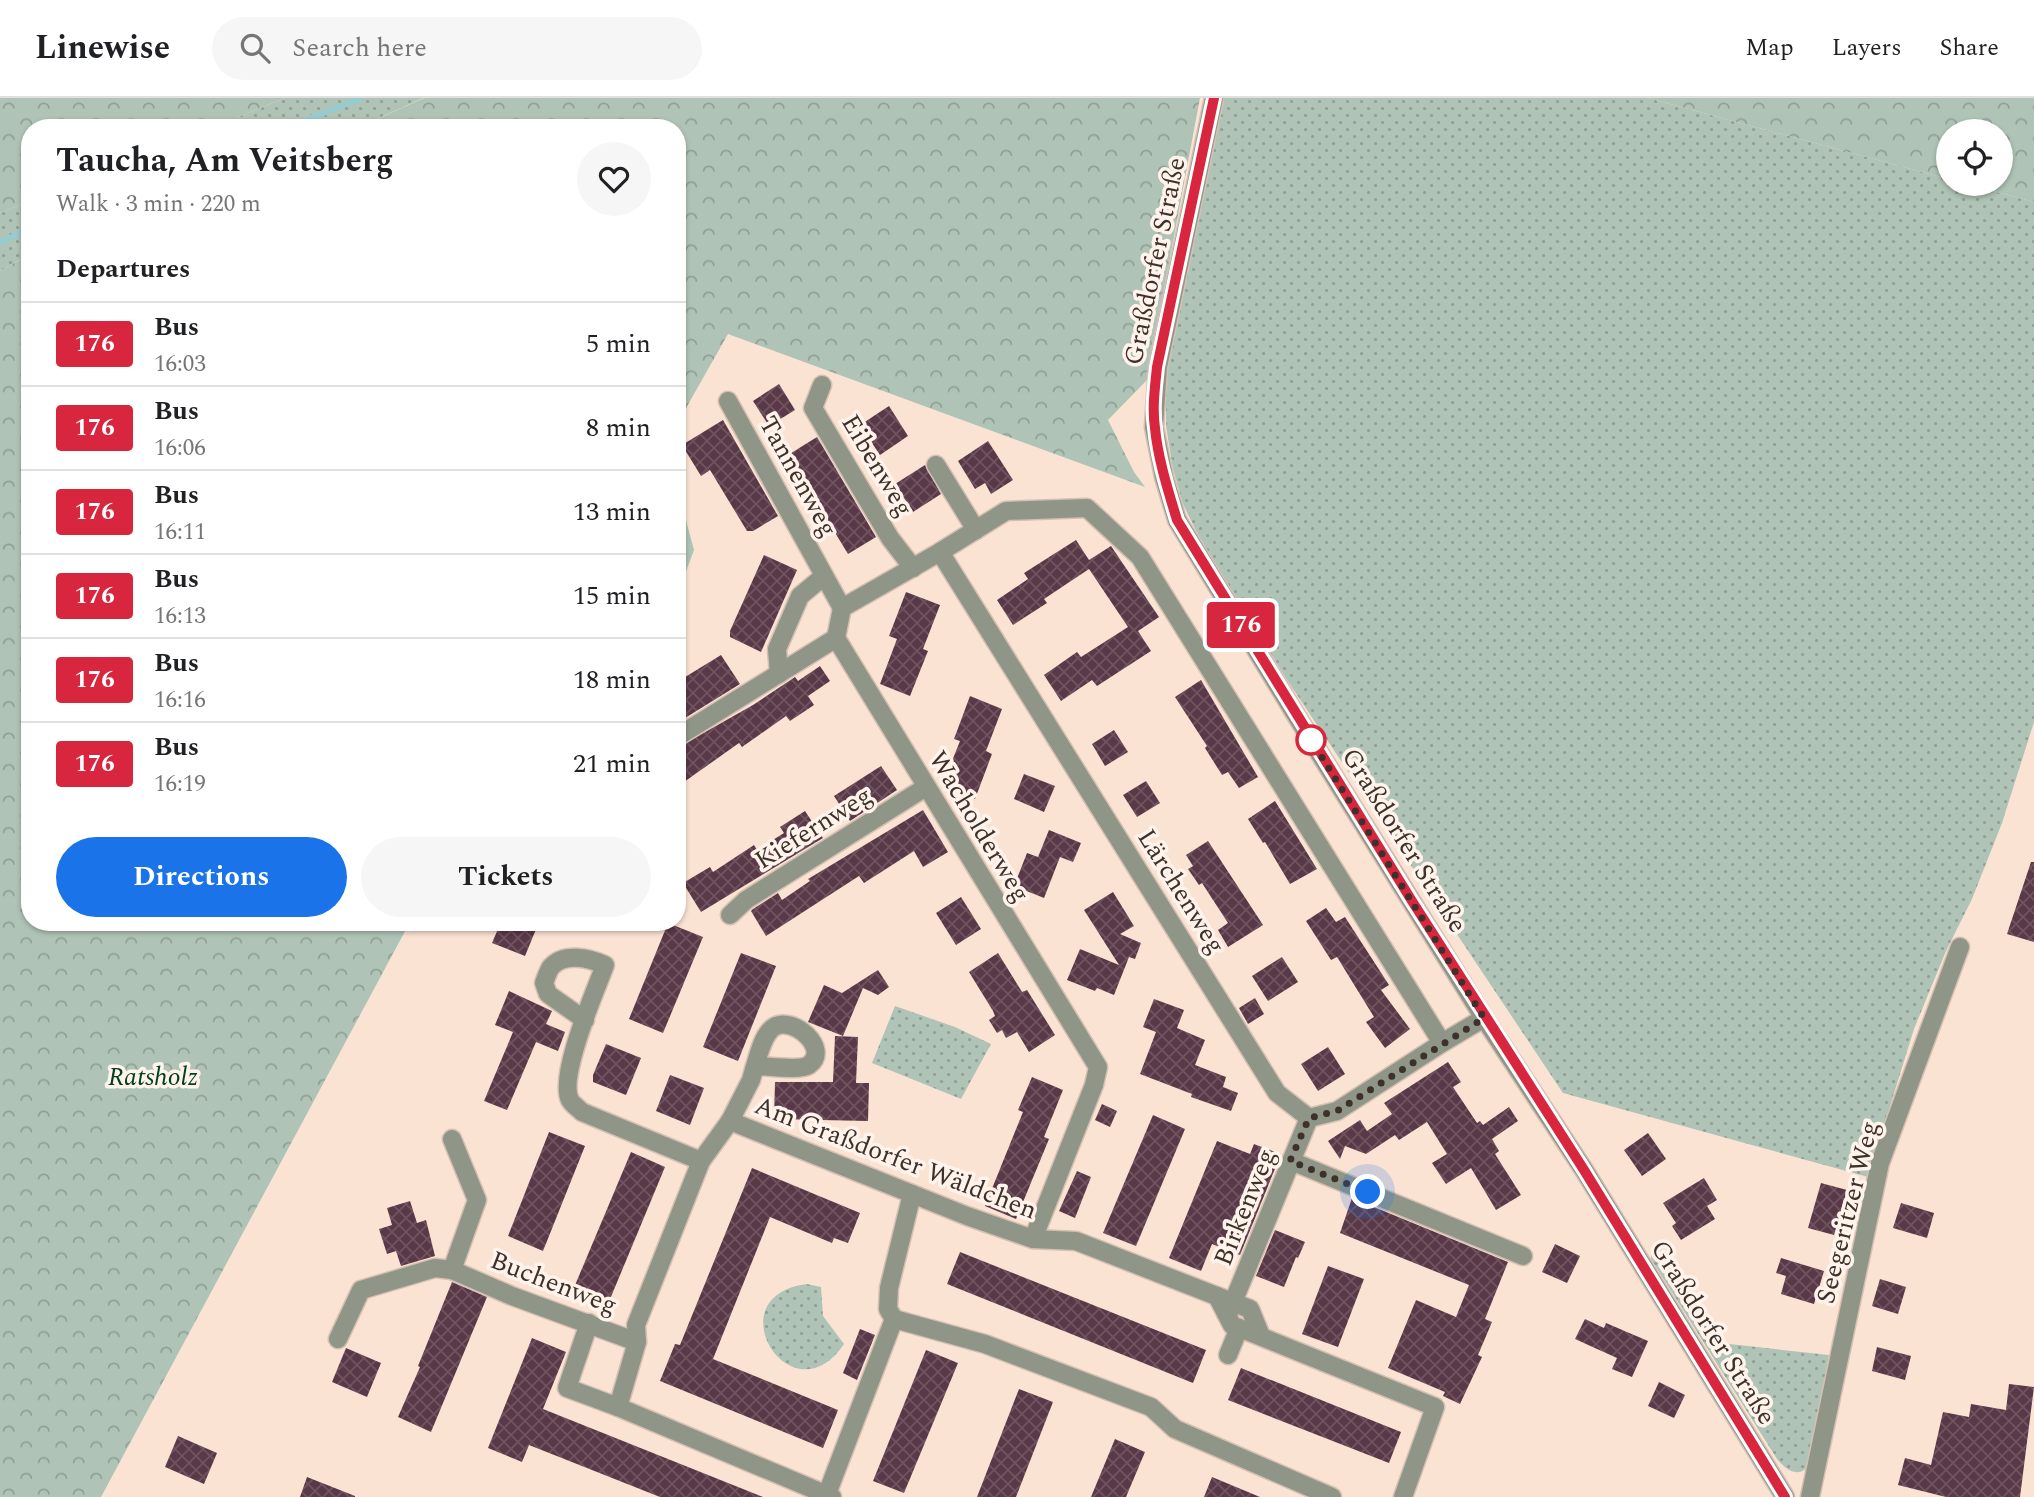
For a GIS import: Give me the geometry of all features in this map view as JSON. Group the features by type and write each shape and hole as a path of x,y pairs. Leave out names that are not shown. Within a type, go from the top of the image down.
{"street":[{"name":"Graßdorfer Straße","path":"1214,98 1157,367 1154,398 1154,427 1164,477 1177,520 1484,1018 1584,1170 1785,1497"},
{"name":"Eibenweg","path":"822,385 814,408 890,538 913,568"},
{"name":"Tannenweg","path":"728,401 842,608"},
{"path":"936,465 976,530"},
{"path":"686,731 835,638 842,608 1006,511 1087,508 1140,557 1442,1043"},
{"name":"Lärchenweg","path":"940,552 1277,1093 1309,1118"},
{"name":"Tannenweg","path":"779,674 777,649 800,596 824,576"},
{"name":"Wacholderweg","path":"835,638 1098,1067 1094,1086 1033,1240"},
{"name":"Kiefernweg","path":"730,915 746,900 926,787"},
{"name":"Seegeritzer Weg","path":"1810,1497 1880,1163 1960,947"},
{"path":"1309,1118 1337,1111 1484,1018"},
{"path":"585,1020 569,1065 566,1084 570,1101 582,1112 701,1161"},
{"path":"730,1121 751,1080 755,1066"},
{"name":"Birkenweg","path":"1228,1355 1229,1310 1309,1118"},
{"name":"Am Graßdorfer Wäldchen","path":"618,1407 637,1342 636,1325 701,1161 730,1121 1033,1240 1076,1241 1229,1310 1261,1336 1435,1407 1404,1497"},
{"name":"Buchenweg","path":"452,1139 477,1200 452,1270"},
{"path":"1290,1161 1523,1256"},
{"path":"912,1194 889,1288 888,1309 894,1319 985,1344 1151,1407 1175,1429 1332,1497"},
{"name":"Buchenweg","path":"338,1339 361,1290 435,1268 452,1270 512,1296 637,1342"},
{"name":"Am Graßdorfer Wäldchen","path":"1229,1310 1250,1309 1261,1336"},
{"path":"589,1323 567,1388 830,1496 894,1319"}],"green space":[{"path":"0,98 285,98 233,119 21,119 21,205 0,213"},
{"path":"285,98 423,98 377,119 233,119"},
{"path":"424,98 1200,98 1147,380 1108,420 1134,472 1145,487 728,334 686,408 686,119 377,119"},
{"path":"1220,98 1648,98 1936,176 1936,196 2012,196 2034,202 2034,722 2002,823 1972,899 1946,951 1914,1029 1868,1177 1563,1093 1287,680 1201,541 1183,504 1173,469 1166,426 1166,378"},
{"path":"1648,98 2034,98 2034,202 2012,196 2013,119 1936,119 1936,176"},
{"path":"21,205 21,259 0,271 0,213"},
{"name":"Ratsholz","path":"21,259 21,931 405,931 101,1497 0,1497 0,271"},
{"path":"686,521 694,550 686,571"},
{"path":"895,1006 955,1027 991,1044 961,1099 872,1063"},
{"path":"1658,1244 1720,1343 1829,1355 1812,1454 1810,1462 1802,1471 1788,1469 1777,1459 1651,1259 1651,1252"},
{"path":"807,1284 821,1287 823,1316 844,1344 824,1364 803,1369 785,1362 771,1348 764,1329 766,1309 779,1293"}],"building":[{"path":"779,384 795,410 769,426 753,401"},
{"path":"889,406 908,436 880,455 860,425"},
{"path":"723,420 778,516 753,531 747,531 710,470 701,476 686,452 686,443"},
{"path":"817,437 876,537 848,554 788,455"},
{"path":"988,441 1013,480 991,494 985,483 975,489 958,461"},
{"path":"925,465 941,494 913,512 895,484"},
{"path":"1076,540 1089,560 1111,546 1159,617 1138,631 1151,651 1097,686 1092,680 1061,701 1044,675 1077,652 1081,657 1128,627 1089,569 1044,599 1047,603 1013,625 997,600 1028,579 1024,573"},
{"path":"764,555 797,570 761,652 730,637 730,631"},
{"path":"906,592 940,605 923,649 928,651 910,696 880,684 897,639 889,636"},
{"path":"721,655 740,684 686,717 686,676"},
{"path":"820,666 830,681 808,696 814,705 790,721 786,716 742,747 739,743 686,781 686,743 753,705 795,677 798,681"},
{"path":"1201,680 1258,777 1239,788 1228,772 1222,775 1205,748 1207,746 1175,697"},
{"path":"970,696 1002,709 986,751 992,754 975,799 942,786 960,741 954,739"},
{"path":"1114,730 1128,752 1105,766 1092,744"},
{"path":"881,766 897,790 850,821 834,796"},
{"path":"1024,774 1055,786 1044,812 1014,799"},
{"path":"1146,781 1160,803 1137,817 1123,795"},
{"path":"1275,801 1317,869 1290,884 1248,819"},
{"path":"923,810 948,852 923,867 914,851 864,883 859,876 766,936 751,911 753,909 778,893 782,900 810,881 808,879"},
{"path":"805,811 823,838 701,912 686,888 686,881 710,867 713,872 754,845 757,850 784,833 780,827"},
{"path":"1049,830 1081,843 1073,862 1060,857 1044,898 1014,886 1027,853 1038,857"},
{"path":"1208,841 1263,925 1228,947 1218,930 1228,923 1202,883 1199,885 1188,869 1193,866 1186,855"},
{"path":"2031,862 2034,862 2034,942 2007,934"},
{"path":"1113,892 1134,926 1120,934 1141,943 1135,959 1129,957 1114,995 1067,980 1080,949 1119,965 1084,910"},
{"path":"961,897 981,929 956,945 936,913"},
{"path":"1326,908 1336,922 1345,917 1389,985 1381,990 1410,1029 1385,1048 1366,1022 1374,1017 1337,957 1331,960 1306,921"},
{"path":"686,930 703,937 663,1033 629,1019 665,931"},
{"path":"497,931 535,931 525,956 492,943"},
{"path":"741,953 776,966 738,1061 703,1047"},
{"path":"998,953 1022,992 1027,990 1055,1035 1029,1052 1017,1032 1006,1038 1002,1030 997,1033 989,1020 995,1016 993,1011 969,972"},
{"path":"1282,957 1298,982 1268,1001 1252,976"},
{"path":"878,970 889,987 878,995 863,988 843,1036 808,1022 824,985 842,993"},
{"path":"509,991 552,1011 546,1024 565,1032 558,1051 536,1042 507,1110 484,1101 513,1032 495,1025"},
{"path":"1255,998 1264,1014 1248,1024 1239,1008"},
{"path":"1154,999 1184,1010 1177,1028 1205,1040 1195,1065 1226,1077 1223,1087 1238,1093 1231,1111 1140,1074 1156,1032 1143,1027"},
{"path":"835,1036 858,1037 856,1083 869,1083 868,1121 774,1119 775,1082 833,1082"},
{"path":"606,1044 641,1058 626,1095 593,1082 593,1075"},
{"path":"1328,1047 1345,1074 1318,1091 1301,1064"},
{"path":"1448,1062 1461,1082 1453,1087 1477,1123 1480,1121 1483,1125 1509,1107 1518,1121 1492,1139 1499,1151 1495,1154 1521,1195 1496,1210 1471,1168 1446,1184 1432,1163 1447,1154 1427,1122 1399,1140 1395,1135 1366,1154 1345,1146 1340,1159 1328,1141 1360,1120 1367,1131 1392,1114 1384,1103"},
{"path":"670,1075 704,1088 690,1125 656,1111"},
{"path":"1032,1077 1063,1090 1044,1137 1049,1139 1016,1219 985,1206 1023,1112 1018,1110"},
{"path":"1102,1104 1117,1111 1110,1127 1095,1120"},
{"path":"1153,1115 1185,1129 1136,1246 1103,1233"},
{"path":"549,1132 585,1146 543,1251 508,1236"},
{"path":"1648,1133 1666,1159 1642,1176 1624,1150"},
{"path":"1217,1141 1250,1154 1254,1144 1281,1154 1240,1255 1212,1244 1201,1271 1169,1258"},
{"path":"631,1152 665,1167 608,1304 573,1290"},
{"path":"752,1168 860,1213 848,1243 834,1238 832,1243 770,1217 713,1359 838,1410 823,1448 660,1381 675,1344 680,1345"},
{"path":"1077,1171 1091,1177 1075,1218 1059,1211"},
{"path":"1704,1178 1717,1200 1707,1206 1715,1219 1681,1240 1672,1226 1676,1223 1663,1203"},
{"path":"1821,1183 1847,1190 1834,1235 1808,1228"},
{"path":"1352,1198 1508,1262 1485,1319 1492,1322 1478,1355 1482,1357 1460,1404 1443,1396 1445,1392 1388,1368 1416,1300 1456,1317 1469,1285 1340,1233"},
{"path":"410,1201 417,1223 426,1220 435,1256 401,1266 396,1251 387,1254 379,1229 392,1225 387,1208"},
{"path":"1901,1203 1934,1213 1927,1238 1893,1228"},
{"path":"1275,1230 1305,1242 1284,1287 1256,1276"},
{"path":"1555,1244 1580,1256 1567,1283 1542,1272"},
{"path":"960,1252 1206,1350 1193,1383 947,1284"},
{"path":"1781,1258 1824,1271 1814,1304 1781,1294 1786,1276 1776,1273"},
{"path":"1328,1266 1364,1279 1338,1347 1302,1334"},
{"path":"1880,1279 1906,1287 1898,1314 1872,1306"},
{"path":"452,1282 487,1297 431,1432 398,1417"},
{"path":"1585,1319 1604,1328 1606,1323 1648,1341 1632,1377 1612,1369 1617,1358 1575,1339"},
{"path":"860,1329 875,1335 857,1380 843,1373"},
{"path":"532,1338 566,1352 543,1409 763,1497 660,1497 529,1445 522,1462 488,1448"},
{"path":"1877,1347 1911,1356 1905,1380 1872,1371"},
{"path":"346,1348 381,1363 367,1397 332,1382"},
{"path":"926,1350 958,1363 904,1493 873,1481"},
{"path":"1241,1368 1401,1432 1389,1463 1228,1400"},
{"path":"1659,1382 1685,1395 1674,1418 1648,1406"},
{"path":"2009,1384 2034,1387 2020,1497 1946,1497 1898,1485 1905,1458 1931,1465 1943,1412 1969,1417 1971,1404 2006,1410"},
{"path":"1019,1389 1053,1402 1016,1497 977,1497"},
{"path":"178,1436 217,1453 204,1484 165,1467"},
{"path":"1115,1439 1145,1452 1126,1497 1091,1497"},
{"path":"307,1477 355,1496 355,1497 300,1497"},
{"path":"1212,1477 1260,1497 1204,1497"}],"waterway":[{"path":"308,119 361,98"},
{"path":"0,242 21,233"}],"bus line":[{"name":"176","path":"1214,98 1157,367 1154,398 1154,427 1164,477 1177,520 1484,1018 1584,1170 1785,1497"}],"route":[{"path":"1311,740 1310,738 1484,1018 1337,1111 1309,1118 1290,1161 1368,1192"}]}
